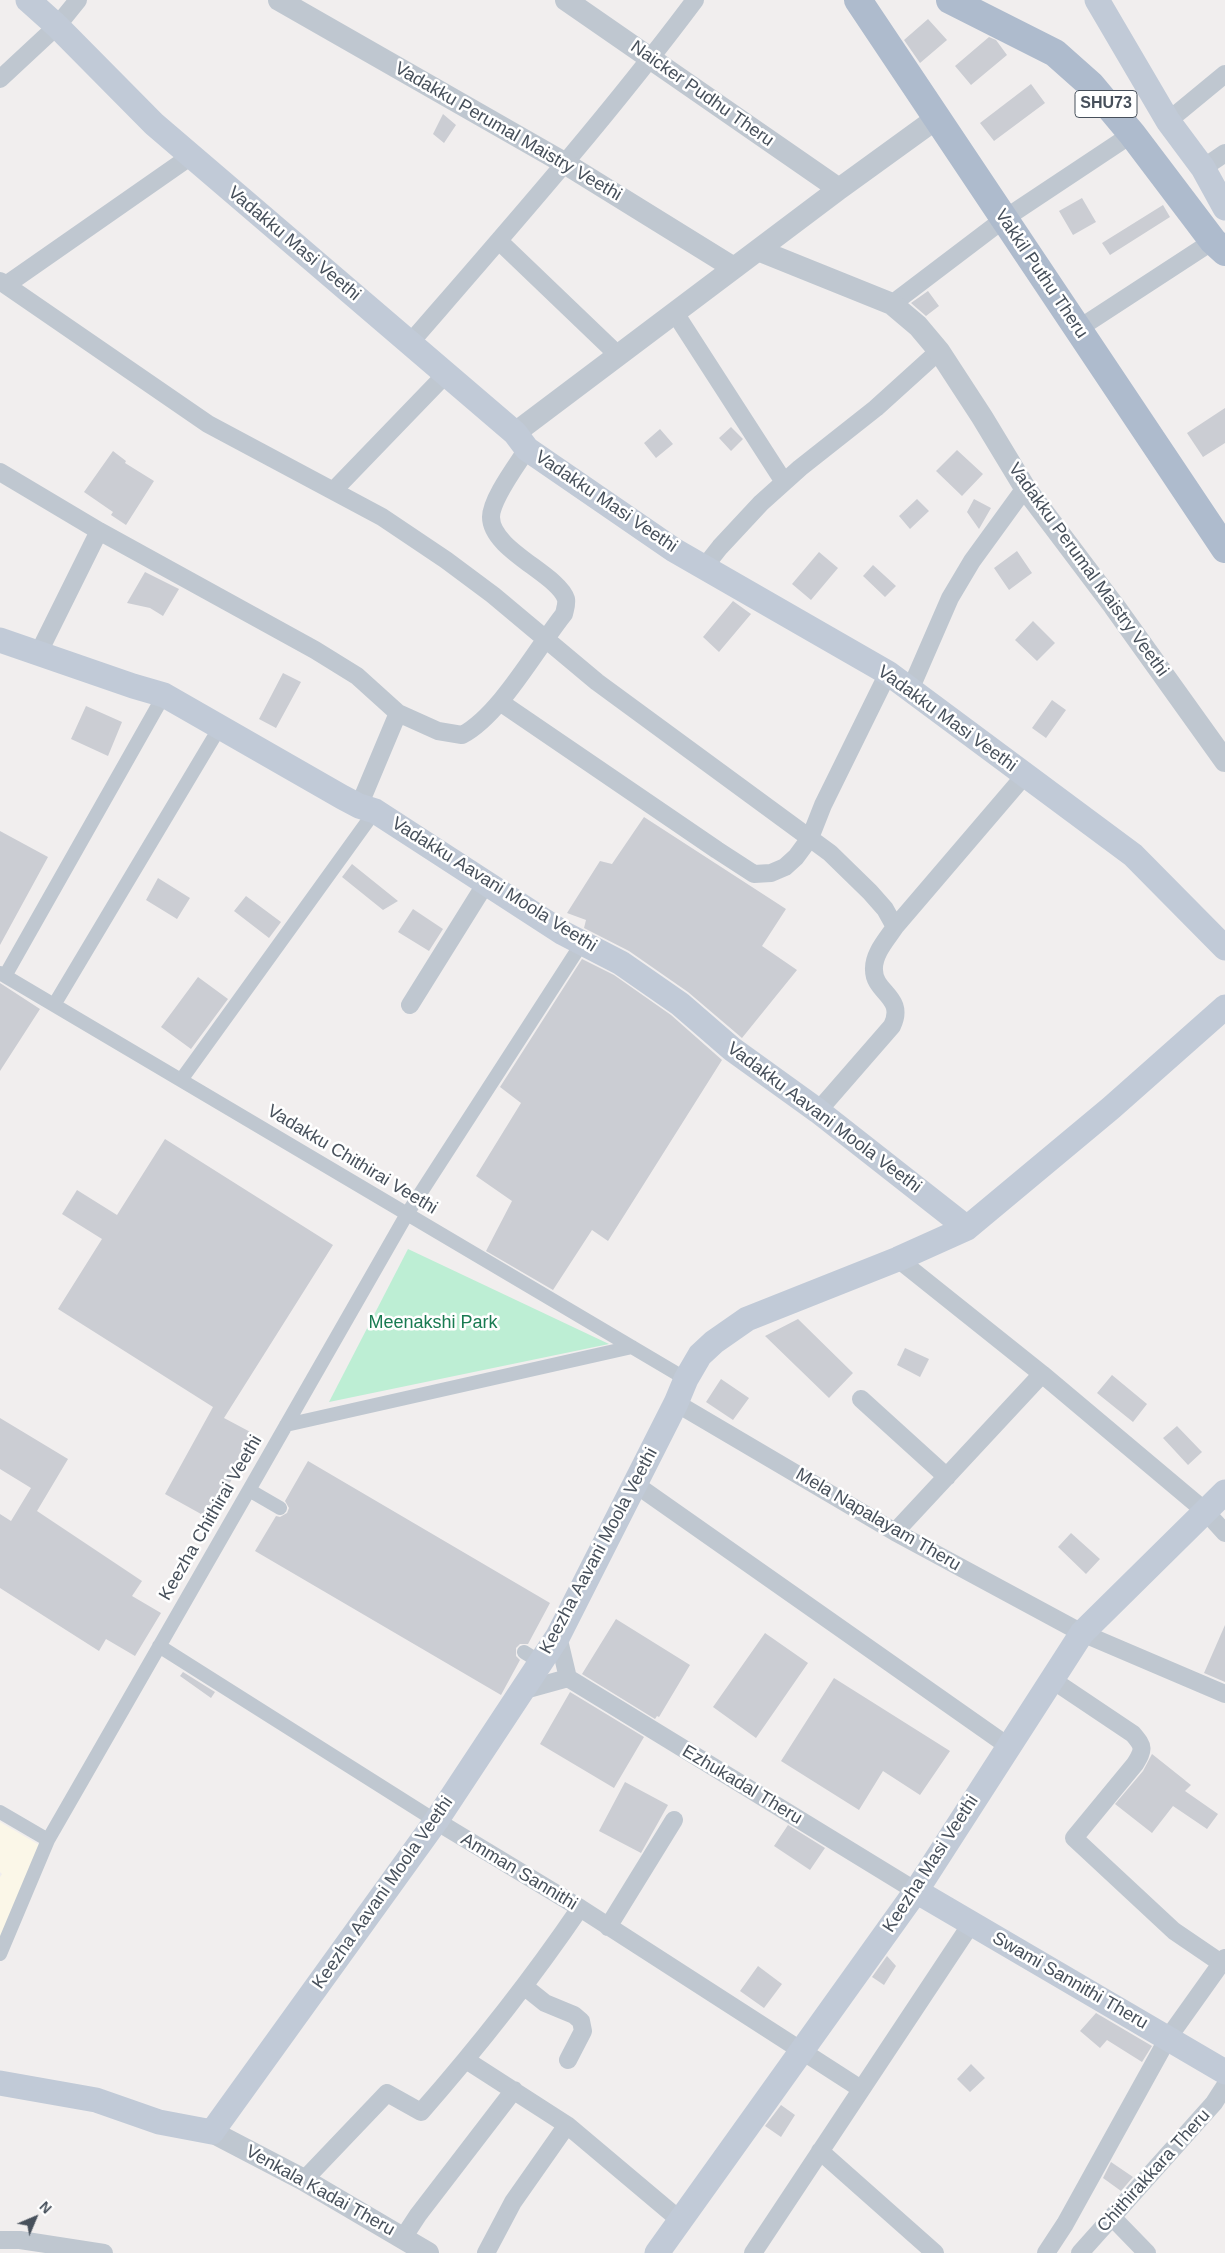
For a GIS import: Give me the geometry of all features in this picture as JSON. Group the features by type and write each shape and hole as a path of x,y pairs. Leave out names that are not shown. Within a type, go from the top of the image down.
{"main road":[{"name":"Vadakku Masi Veethi","path":"28,0 57,26 154,124 410,342 521,441 674,550 705,566 888,673 1133,855 1225,948"},
{"name":"Vakkil Puthu Theru","path":"858,0 1225,549"},
{"path":"1097,0 1168,121 1203,168 1225,208"},
{"name":"SHU73","path":"965,2 1055,53 1091,86 1132,134 1219,247"},
{"name":"Vadakku Aavani Moola Veethi","path":"0,640 164,695 367,809 582,943 621,963 680,1004 732,1049 818,1111 967,1228"},
{"name":"Keezha Aavani Moola Veethi","path":"212,2132 436,1821 521,1691 532,1657 558,1636 676,1403 686,1379 700,1355 747,1320 898,1259 967,1228 1111,1108 1225,1007"},
{"name":"Keezha Masi Veethi","path":"658,2253 916,1891 1082,1633 1225,1492"},
{"name":"Swami Sannithi Theru","path":"916,1891 1225,2072"},
{"path":"0,2083 96,2100 159,2122 212,2132"}],"street":[{"path":"0,79 57,26 78,0"},
{"name":"Vadakku Perumal Maistry Veethi","path":"279,0 566,164 734,268"},
{"name":"Naicker Pudhu Theru","path":"566,0 839,188"},
{"path":"410,342 566,164 651,59 695,0"},
{"path":"1168,121 1225,74"},
{"path":"0,472 98,531 315,650 357,676 398,713 438,731 462,735 476,725 500,702 564,614 566,598 557,587 506,546 494,527 491,517 521,441 618,355 839,188 937,118"},
{"path":"892,304 1004,219 1132,134"},
{"path":"1203,168 1225,153"},
{"path":"191,156 3,283 208,424 382,517 446,560 493,595 604,687 830,853 885,909 894,927"},
{"path":"499,241 618,355"},
{"path":"1078,329 1219,247"},
{"name":"Vadakku Perumal Maistry Veethi","path":"758,250 892,304 918,326 939,351 1025,488 1114,606 1225,761"},
{"path":"675,313 784,482"},
{"path":"705,566 720,546 784,482 876,408 939,351"},
{"path":"334,490 446,374"},
{"path":"910,690 950,598 972,561 1025,488"},
{"path":"39,652 98,531"},
{"path":"500,702 754,874 771,873 785,867 796,857 810,838 823,805 888,673"},
{"path":"2,974 164,695"},
{"path":"181,1080 367,809 398,713"},
{"path":"54,1005 220,727"},
{"path":"818,1111 892,1026 896,1018 897,1013 893,1001 878,980 874,970 878,952 894,927 1025,775"},
{"path":"410,1005 486,882"},
{"name":"Keezha Chithirai Veethi","path":"0,1954 48,1840 286,1425 408,1214 582,943"},
{"name":"Vadakku Chithirai Veethi","path":"2,974 686,1379"},
{"path":"898,1259 1042,1374 1205,1511 1225,1533"},
{"path":"286,1425 632,1347"},
{"path":"895,1532 1042,1374"},
{"path":"861,1399 947,1478"},
{"name":"Mela Napalayam Theru","path":"676,1403 895,1532 1082,1633 1225,1694"},
{"path":"634,1484 1008,1746"},
{"path":"249,1490 280,1508"},
{"path":"521,1691 568,1678 558,1636"},
{"name":"Amman Sannithi","path":"159,1646 436,1821 580,1908 861,2089"},
{"name":"Ezhukadal Theru","path":"568,1678 916,1891"},
{"path":"1046,2253 1065,2224 1168,2038 1223,1961 1174,1931 1074,1838 1135,1764 1142,1752 1142,1744 1126,1730 1051,1679"},
{"path":"0,1812 48,1840"},
{"path":"608,1927 674,1820"},
{"path":"304,2180 388,2093 421,2112 466,2060 524,1987 580,1908"},
{"path":"753,2253 971,1924"},
{"path":"524,1987 545,2003 574,2015 582,2021 583,2030 568,2060"},
{"path":"466,2060 567,2126 681,2221"},
{"name":"Chithirakkara Theru","path":"1083,2249 1214,2103 1225,2086"},
{"path":"403,2238 418,2215 514,2090"},
{"path":"486,2253 514,2202 567,2126"},
{"name":"Venkala Kadai Theru","path":"212,2132 304,2180 428,2253"},
{"path":"820,2151 936,2253"},
{"path":"1112,2217 1147,2253"},
{"path":"1065,2224 1073,2238 1083,2249"},
{"path":"0,2240 20,2240 104,2253"}],"shaded area":[{"path":"0,1822 41,1846 0,1955 0,1877 2,1874 0,1872"}],"green space":[{"name":"Meenakshi Park","path":"408,1249 609,1344 329,1402"}],"building":[{"path":"928,19 947,40 920,63 904,40"},
{"path":"989,37 996,40 1007,55 971,85 955,66"},
{"path":"1031,84 1045,103 994,141 980,123"},
{"path":"443,114 456,125 444,143 433,134"},
{"path":"1082,198 1096,222 1073,235 1059,211"},
{"path":"1163,205 1170,217 1110,255 1102,243"},
{"path":"928,291 939,306 926,316 911,303"},
{"path":"1225,408 1225,443 1203,457 1187,433"},
{"path":"731,427 743,439 731,451 719,438"},
{"path":"660,429 673,444 656,458 644,443"},
{"path":"957,450 983,474 962,496 936,471"},
{"path":"113,451 126,461 125,463 154,481 126,525 111,515 113,512 84,492"},
{"path":"917,499 929,511 910,529 899,516"},
{"path":"974,499 991,508 979,529 967,512"},
{"path":"1017,551 1032,573 1009,590 994,568"},
{"path":"819,552 838,568 811,600 792,584"},
{"path":"873,565 896,586 885,597 863,576"},
{"path":"145,572 179,589 163,616 150,608 127,603"},
{"path":"733,601 751,614 719,652 703,637"},
{"path":"1033,621 1055,643 1037,661 1015,640"},
{"path":"283,673 301,682 276,728 259,719"},
{"path":"1052,700 1066,710 1046,738 1032,728"},
{"path":"86,706 122,722 108,756 71,739"},
{"path":"644,817 786,909 762,946 797,970 742,1038 688,992 629,951 584,928 586,920 567,913 600,861 612,864"},
{"path":"0,831 48,857 0,945"},
{"path":"352,864 398,901 383,910 342,877"},
{"path":"158,878 190,898 177,919 146,900"},
{"path":"246,896 281,922 269,938 234,911"},
{"path":"413,909 443,929 429,951 398,932"},
{"path":"582,959 614,975 671,1015 722,1060 608,1241 592,1230 553,1290 486,1251 512,1201 476,1176 521,1103 500,1087"},
{"path":"198,977 228,999 191,1049 161,1027"},
{"path":"0,983 40,1009 0,1071"},
{"path":"165,1139 333,1245 224,1418 256,1435 210,1519 165,1494 213,1407 58,1309 102,1239 62,1214 77,1190 117,1215"},
{"path":"798,1319 853,1373 829,1398 765,1336"},
{"path":"905,1348 929,1359 920,1377 897,1365"},
{"path":"1112,1375 1147,1404 1133,1422 1097,1393"},
{"path":"721,1379 749,1398 733,1420 706,1402"},
{"path":"0,1418 68,1459 37,1511 142,1581 132,1596 161,1613 135,1656 106,1639 99,1651 0,1588 0,1514 11,1521 31,1488 0,1469"},
{"path":"1177,1426 1202,1452 1188,1465 1163,1438"},
{"path":"308,1461 550,1603 528,1644 520,1644 516,1648 516,1656 520,1660 501,1695 255,1551 276,1516 280,1517 287,1513 289,1508 285,1501"},
{"path":"1071,1533 1100,1559 1086,1574 1058,1547"},
{"path":"616,1619 690,1665 659,1717 657,1716 655,1719 582,1674"},
{"path":"1225,1625 1225,1682 1204,1673"},
{"path":"765,1633 808,1663 756,1738 713,1707"},
{"path":"183,1672 215,1692 211,1698 180,1676"},
{"path":"834,1678 950,1751 920,1795 883,1771 859,1810 781,1761"},
{"path":"570,1692 644,1737 614,1788 540,1744"},
{"path":"1152,1754 1191,1785 1185,1791 1218,1814 1207,1829 1173,1806 1152,1833 1115,1804 1143,1771"},
{"path":"625,1782 668,1805 641,1853 599,1831"},
{"path":"788,1825 825,1848 810,1870 774,1846"},
{"path":"887,1956 896,1966 884,1985 872,1977"},
{"path":"758,1966 782,1984 764,2008 740,1991"},
{"path":"1096,2013 1152,2046 1142,2062 1107,2040 1100,2048 1080,2031"},
{"path":"971,2064 985,2078 970,2092 957,2079"},
{"path":"781,2105 795,2115 781,2137 765,2126"},
{"path":"1111,2162 1133,2177 1121,2191 1103,2178"}]}
